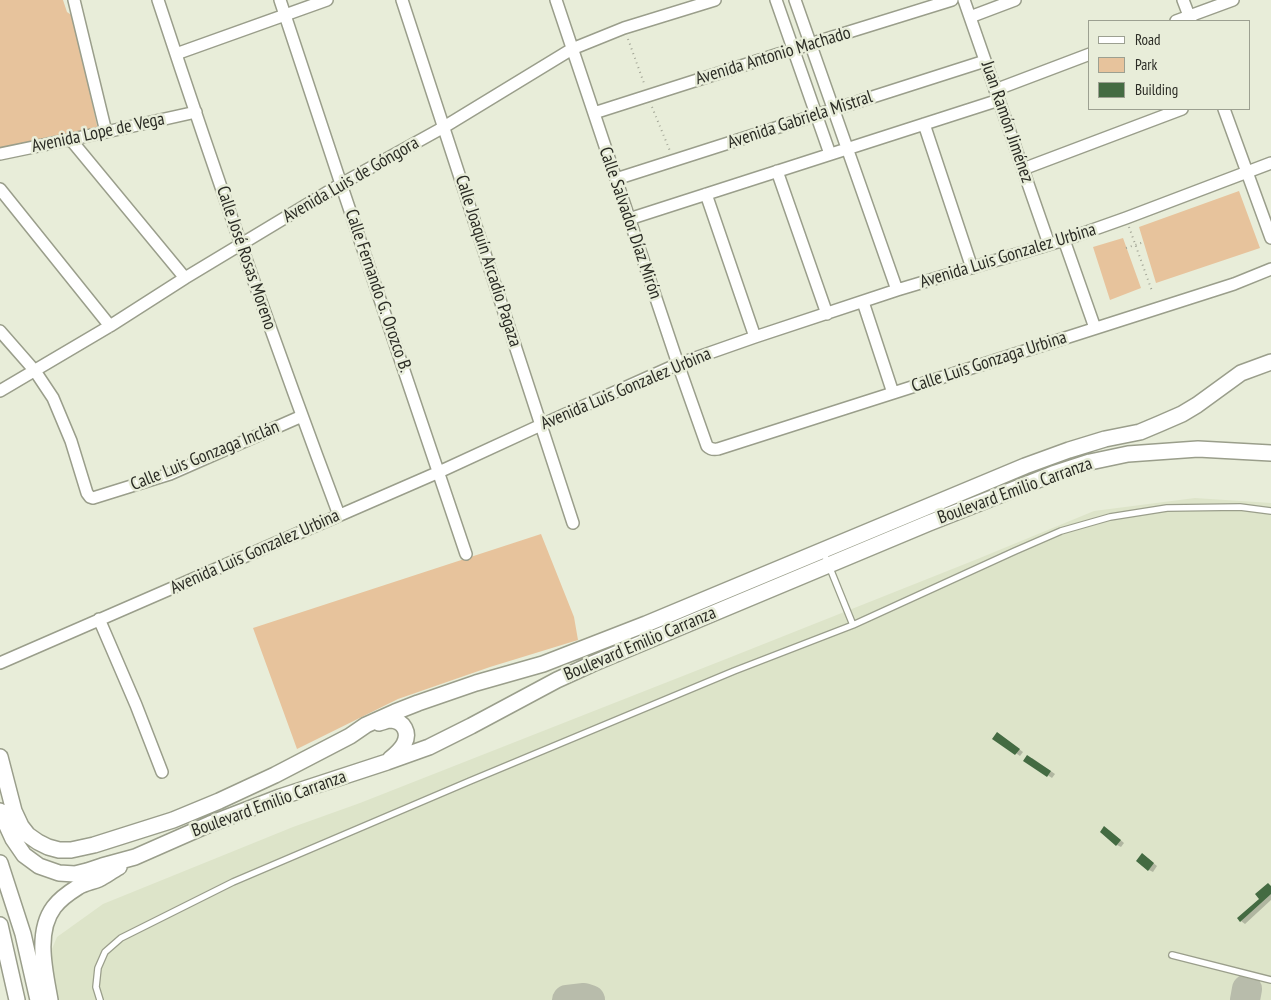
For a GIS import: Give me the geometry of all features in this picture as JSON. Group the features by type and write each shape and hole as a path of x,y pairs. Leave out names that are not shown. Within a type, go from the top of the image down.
{"street":[{"path":"74,0 106,132"},
{"name":"Calle José Rosas Moreno","path":"158,0 240,245 339,515"},
{"name":"Calle Fernando G. Orozco B.","path":"280,0 466,554"},
{"path":"176,54 327,0"},
{"name":"Calle Joaquín Arcadio Pagaza","path":"402,0 572,523"},
{"name":"Calle Salvador Díaz Mirón","path":"556,0 707,446"},
{"name":"Avenida Luis de Góngora","path":"0,391 110,326 185,278 341,184 444,127 572,49 624,28 715,0"},
{"path":"776,0 830,154"},
{"path":"795,0 897,290"},
{"name":"Avenida Antonio Machado","path":"594,113 952,0"},
{"name":"Juan Ramón Jiménez","path":"964,0 1049,244"},
{"path":"970,17 1015,0"},
{"path":"1183,0 1190,19 1232,0"},
{"path":"629,219 924,124 997,95 1088,55"},
{"name":"Avenida Gabriela Mistral","path":"616,179 985,61"},
{"path":"1023,168 1179,110"},
{"path":"1224,110 1271,238"},
{"name":"Avenida Lope de Vega","path":"0,154 196,112"},
{"path":"924,124 972,268"},
{"path":"72,140 185,278"},
{"name":"Avenida Luis Gonzalez Urbina","path":"0,663 439,472 678,364 897,290 1064,240 1271,163"},
{"path":"777,171 827,314"},
{"path":"0,188 110,326"},
{"path":"706,194 755,337"},
{"path":"1064,240 1095,328"},
{"name":"Calle Luis Gonzaga Urbina","path":"707,446 710,449 718,449 1234,284 1271,269"},
{"path":"863,302 892,393"},
{"name":"Calle Luis Gonzaga Inclán","path":"0,331 35,371 53,398 71,441 88,493 93,498 170,474 302,416"},
{"name":"Boulevard Emilio Carranza","path":"0,811 13,839 24,854 39,866 59,873 75,874 135,857 210,824 280,797 429,747 557,680 1016,470 1060,453 1105,439 1140,432 1182,414 1240,373 1271,362"},
{"name":"Boulevard Emilio Carranza","path":"0,757 14,812 28,835 48,847 59,850 71,850 94,845 173,820 219,800 350,736 366,725 426,700 476,683 543,664 825,558 929,523 1053,474 1090,462 1128,454 1198,449 1271,453"},
{"path":"99,620 162,772"},
{"path":"366,725 391,720 404,725 407,732 404,746 388,762"},
{"path":"50,1000 43,957 44,934 50,912 55,905 79,886 98,879 135,857"},
{"path":"0,863 23,934 38,1000"},
{"path":"0,925 16,1000"}],"lane":[{"path":"100,1000 96,987 98,968 105,952 121,938 233,882 725,674 854,625 1061,531 1110,517 1167,508 1240,507 1271,511"},
{"path":"825,558 854,625"},
{"path":"1172,955 1271,980"}],"path":[{"path":"1126,218 1152,291"},
{"path":"1126,248 1144,242"}],"shaded area":[{"path":"1195,498 1271,503 1271,1000 55,1000 47,961 57,937 103,904 293,827 360,803 726,659 1094,511"}],"green space":[{"path":"0,0 63,0 67,12 73,16 98,130 0,150"},
{"path":"1239,191 1260,248 1156,283 1139,227"},
{"path":"1123,238 1141,288 1110,300 1093,247"},
{"path":"541,534 574,617 578,640 490,667 398,699 297,749 253,628"}],"building":[{"path":"997,732 1020,749 1015,755 992,739"},
{"path":"1027,755 1051,771 1047,777 1023,761"},
{"path":"1104,826 1121,840 1116,846 1100,832"},
{"path":"1142,853 1154,863 1148,871 1136,861"},
{"path":"1268,883 1271,886 1271,894 1240,922 1237,918 1259,899 1255,894"}],"taxiway":[{"path":"1245,1000 1247,989"},
{"path":"567,1000 584,998 590,1000"}]}
